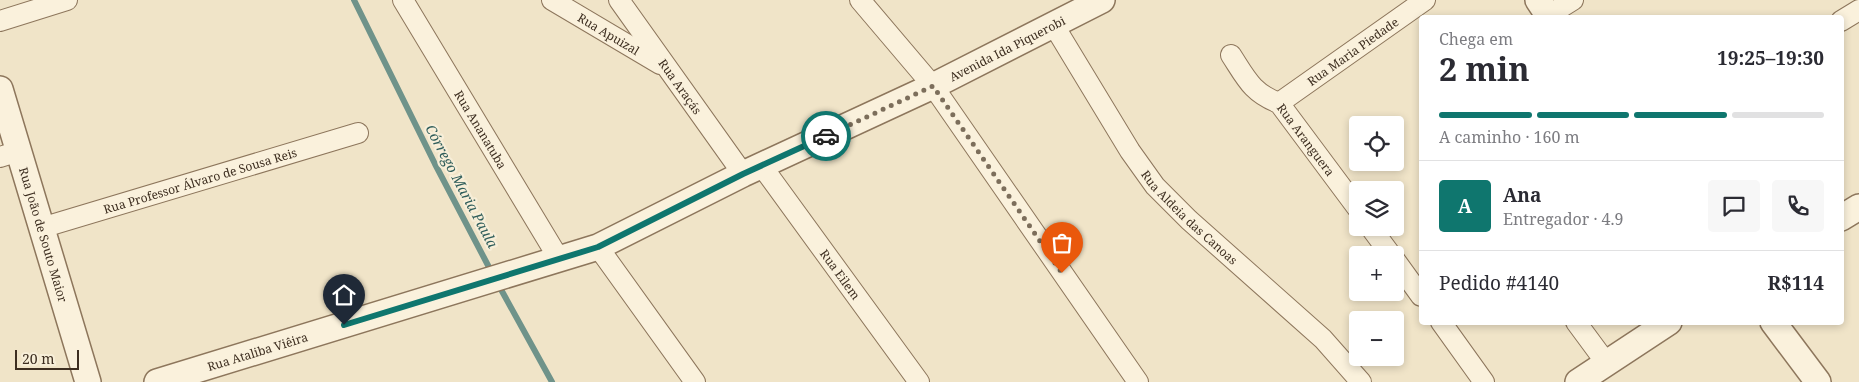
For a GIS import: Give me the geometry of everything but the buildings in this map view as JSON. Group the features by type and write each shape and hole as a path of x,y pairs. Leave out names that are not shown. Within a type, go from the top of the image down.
{"street":[{"path":"0,21 67,0"},
{"name":"Rua Ananatuba","path":"403,0 559,259"},
{"name":"Rua Apuizal","path":"552,0 665,68"},
{"name":"Rua Araçás","path":"619,0 665,68 752,170"},
{"path":"860,0 933,86 1138,382"},
{"name":"Avenida Ida Piquerobi","path":"559,259 598,247 752,170 933,86 1102,0"},
{"name":"Rua Maria Piedade","path":"1279,103 1425,0"},
{"path":"1546,11 1573,0"},
{"path":"1844,19 1859,10"},
{"name":"Rua Aldeia das Canoas","path":"1053,24 1130,151 1155,186 1189,220 1323,339 1361,382"},
{"name":"Rua Aranguera","path":"1231,55 1255,91 1279,103 1349,197"},
{"name":"Rua João de Souto Maior","path":"0,89 9,154 41,228 88,382"},
{"name":"Rua Professor Álvaro de Sousa Reis","path":"41,228 358,133"},
{"name":"Rua Eilem","path":"752,170 919,382"},
{"path":"1844,216 1859,207"},
{"path":"598,247 696,382"},
{"name":"Rua Ataliba Viêira","path":"157,382 559,259"},
{"path":"1404,272 1419,293"},
{"path":"1443,325 1484,382"},
{"path":"1578,325 1606,364"},
{"path":"1578,382 1665,325"},
{"path":"1776,325 1818,382"}],"waterway":[{"name":"Córrego Maria Paula","path":"354,0 435,164 492,273"},
{"name":"Córrego Maria Paula","path":"498,284 552,382"}],"way so far":[{"path":"826,136 933,86 1062,273"}],"route":[{"path":"344,325 598,247 743,174 826,136"}]}
